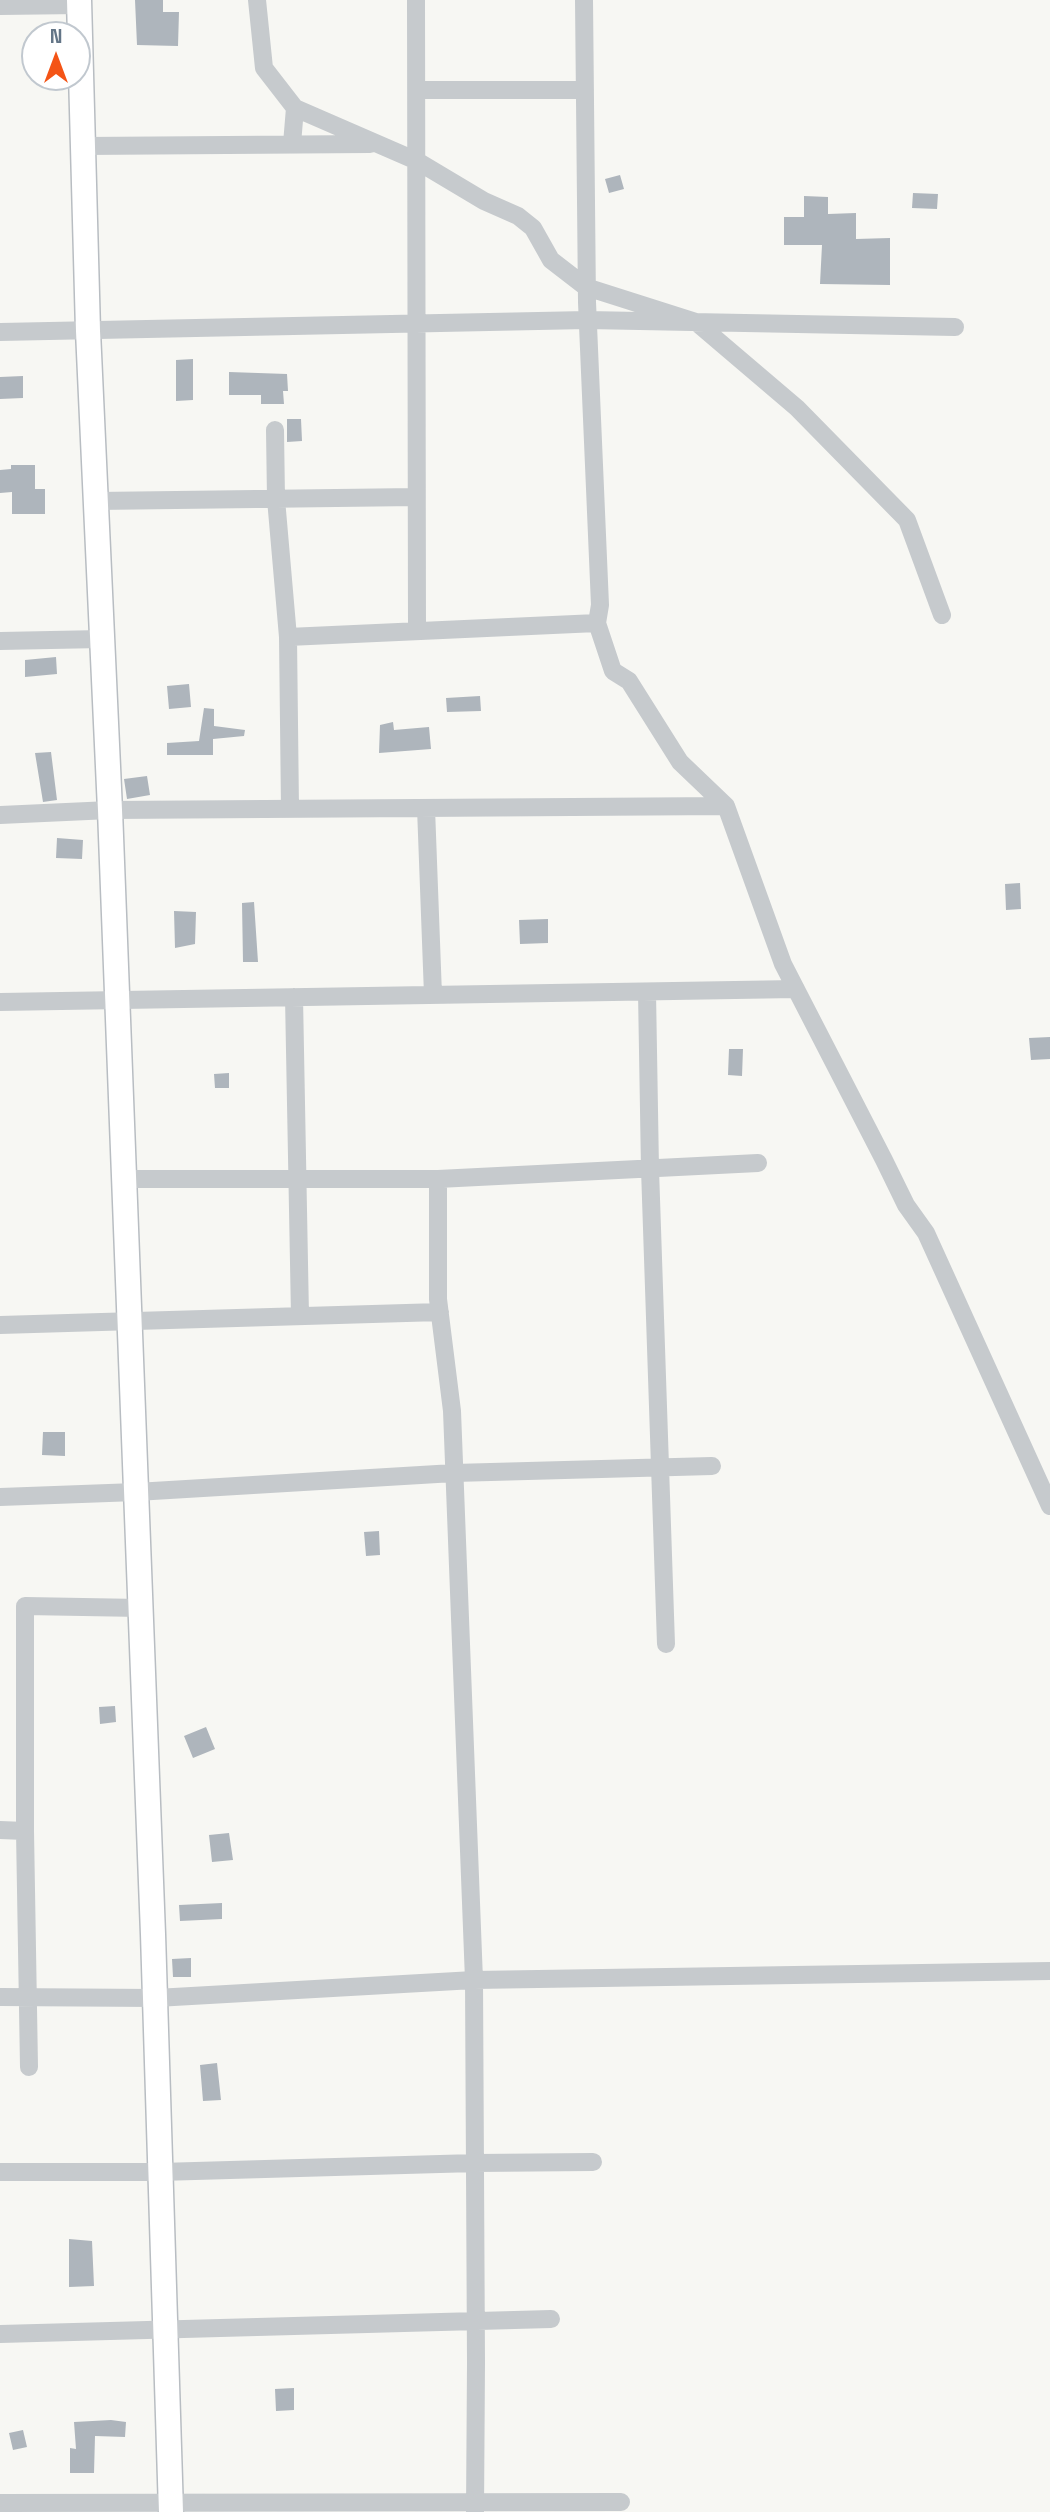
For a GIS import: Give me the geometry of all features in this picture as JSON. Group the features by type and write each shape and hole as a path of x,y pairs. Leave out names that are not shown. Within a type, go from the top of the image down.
{"main road":[{"path":"79,3 88,331 110,810 156,1998 170,2507"}],"street":[{"path":"257,0 264,68 295,108 380,144 417,153 484,201 518,216 533,228 551,260 586,287 696,322 797,408 907,520 942,615"},
{"path":"416,0 417,631"},
{"path":"584,0 586,287 600,605 597,623 613,671 629,681 680,762 726,806 783,964 906,1205 926,1233 1050,1506"},
{"path":"0,6 79,3"},
{"path":"417,90 584,90"},
{"path":"292,144 295,108"},
{"path":"83,146 380,144"},
{"path":"0,332 587,320 955,327"},
{"path":"275,430 276,499 288,637 290,809"},
{"path":"96,500 416,498"},
{"path":"288,637 597,623"},
{"path":"0,641 102,639"},
{"path":"0,816 110,810 726,806"},
{"path":"426,808 433,995"},
{"path":"0,1002 796,989"},
{"path":"648,992 650,1168 666,1644"},
{"path":"295,996 300,1316"},
{"path":"124,1179 438,1179 758,1163"},
{"path":"438,1179 440,1312 452,1411 474,1980 475,2507"},
{"path":"0,1325 440,1312"},
{"path":"0,1497 136,1492 454,1473 712,1466"},
{"path":"29,2067 25,1606 141,1608"},
{"path":"0,1830 25,1831"},
{"path":"0,1997 156,1998 474,1980 1050,1971"},
{"path":"0,2172 160,2172 593,2162"},
{"path":"0,2334 551,2319"},
{"path":"0,2503 170,2507 475,2507 621,2502"}],"building":[{"path":"135,0 163,0 163,12 179,12 178,46 137,45"},
{"path":"620,175 624,189 609,193 605,179"},
{"path":"913,193 938,194 937,209 912,208"},
{"path":"804,196 828,197 828,214 856,213 856,239 890,238 890,285 820,284 822,245 784,245 784,217 804,217"},
{"path":"193,359 193,400 176,401 176,360"},
{"path":"229,372 287,374 288,391 283,391 284,404 261,404 261,395 229,395"},
{"path":"23,376 23,398 0,399 0,377"},
{"path":"287,419 301,419 302,441 287,442"},
{"path":"11,465 35,465 35,489 45,489 45,514 12,514 12,492 0,493 0,470 11,469"},
{"path":"56,657 57,674 25,677 25,660"},
{"path":"189,684 191,707 169,709 167,686"},
{"path":"480,696 481,711 447,712 446,698"},
{"path":"204,708 214,709 214,726 245,730 244,736 213,739 213,755 167,755 167,743 199,741"},
{"path":"393,722 394,730 429,727 431,749 379,753 380,725"},
{"path":"51,752 57,800 43,802 35,753"},
{"path":"147,776 150,795 127,799 124,779"},
{"path":"57,838 83,840 82,859 56,858"},
{"path":"1020,883 1021,909 1006,910 1005,884"},
{"path":"254,902 258,962 243,962 242,903"},
{"path":"174,911 196,912 195,944 175,948"},
{"path":"548,919 548,943 520,944 519,920"},
{"path":"1050,1037 1050,1059 1031,1060 1029,1038"},
{"path":"729,1049 743,1049 742,1076 728,1075"},
{"path":"229,1073 229,1088 215,1088 214,1074"},
{"path":"43,1432 65,1432 65,1456 42,1455"},
{"path":"379,1531 380,1555 366,1556 364,1532"},
{"path":"115,1706 116,1722 100,1724 99,1707"},
{"path":"206,1727 215,1749 193,1758 184,1736"},
{"path":"229,1833 233,1860 212,1862 209,1835"},
{"path":"222,1903 222,1919 180,1921 179,1905"},
{"path":"191,1958 191,1977 173,1977 172,1959"},
{"path":"217,2063 221,2100 203,2101 200,2065"},
{"path":"69,2239 92,2241 94,2286 69,2287"},
{"path":"294,2388 294,2410 276,2411 275,2389"},
{"path":"74,2422 126,2422 125,2437 95,2436 94,2473 70,2473 70,2448 76,2449"},
{"path":"23,2430 27,2447 13,2450 9,2433"}]}
